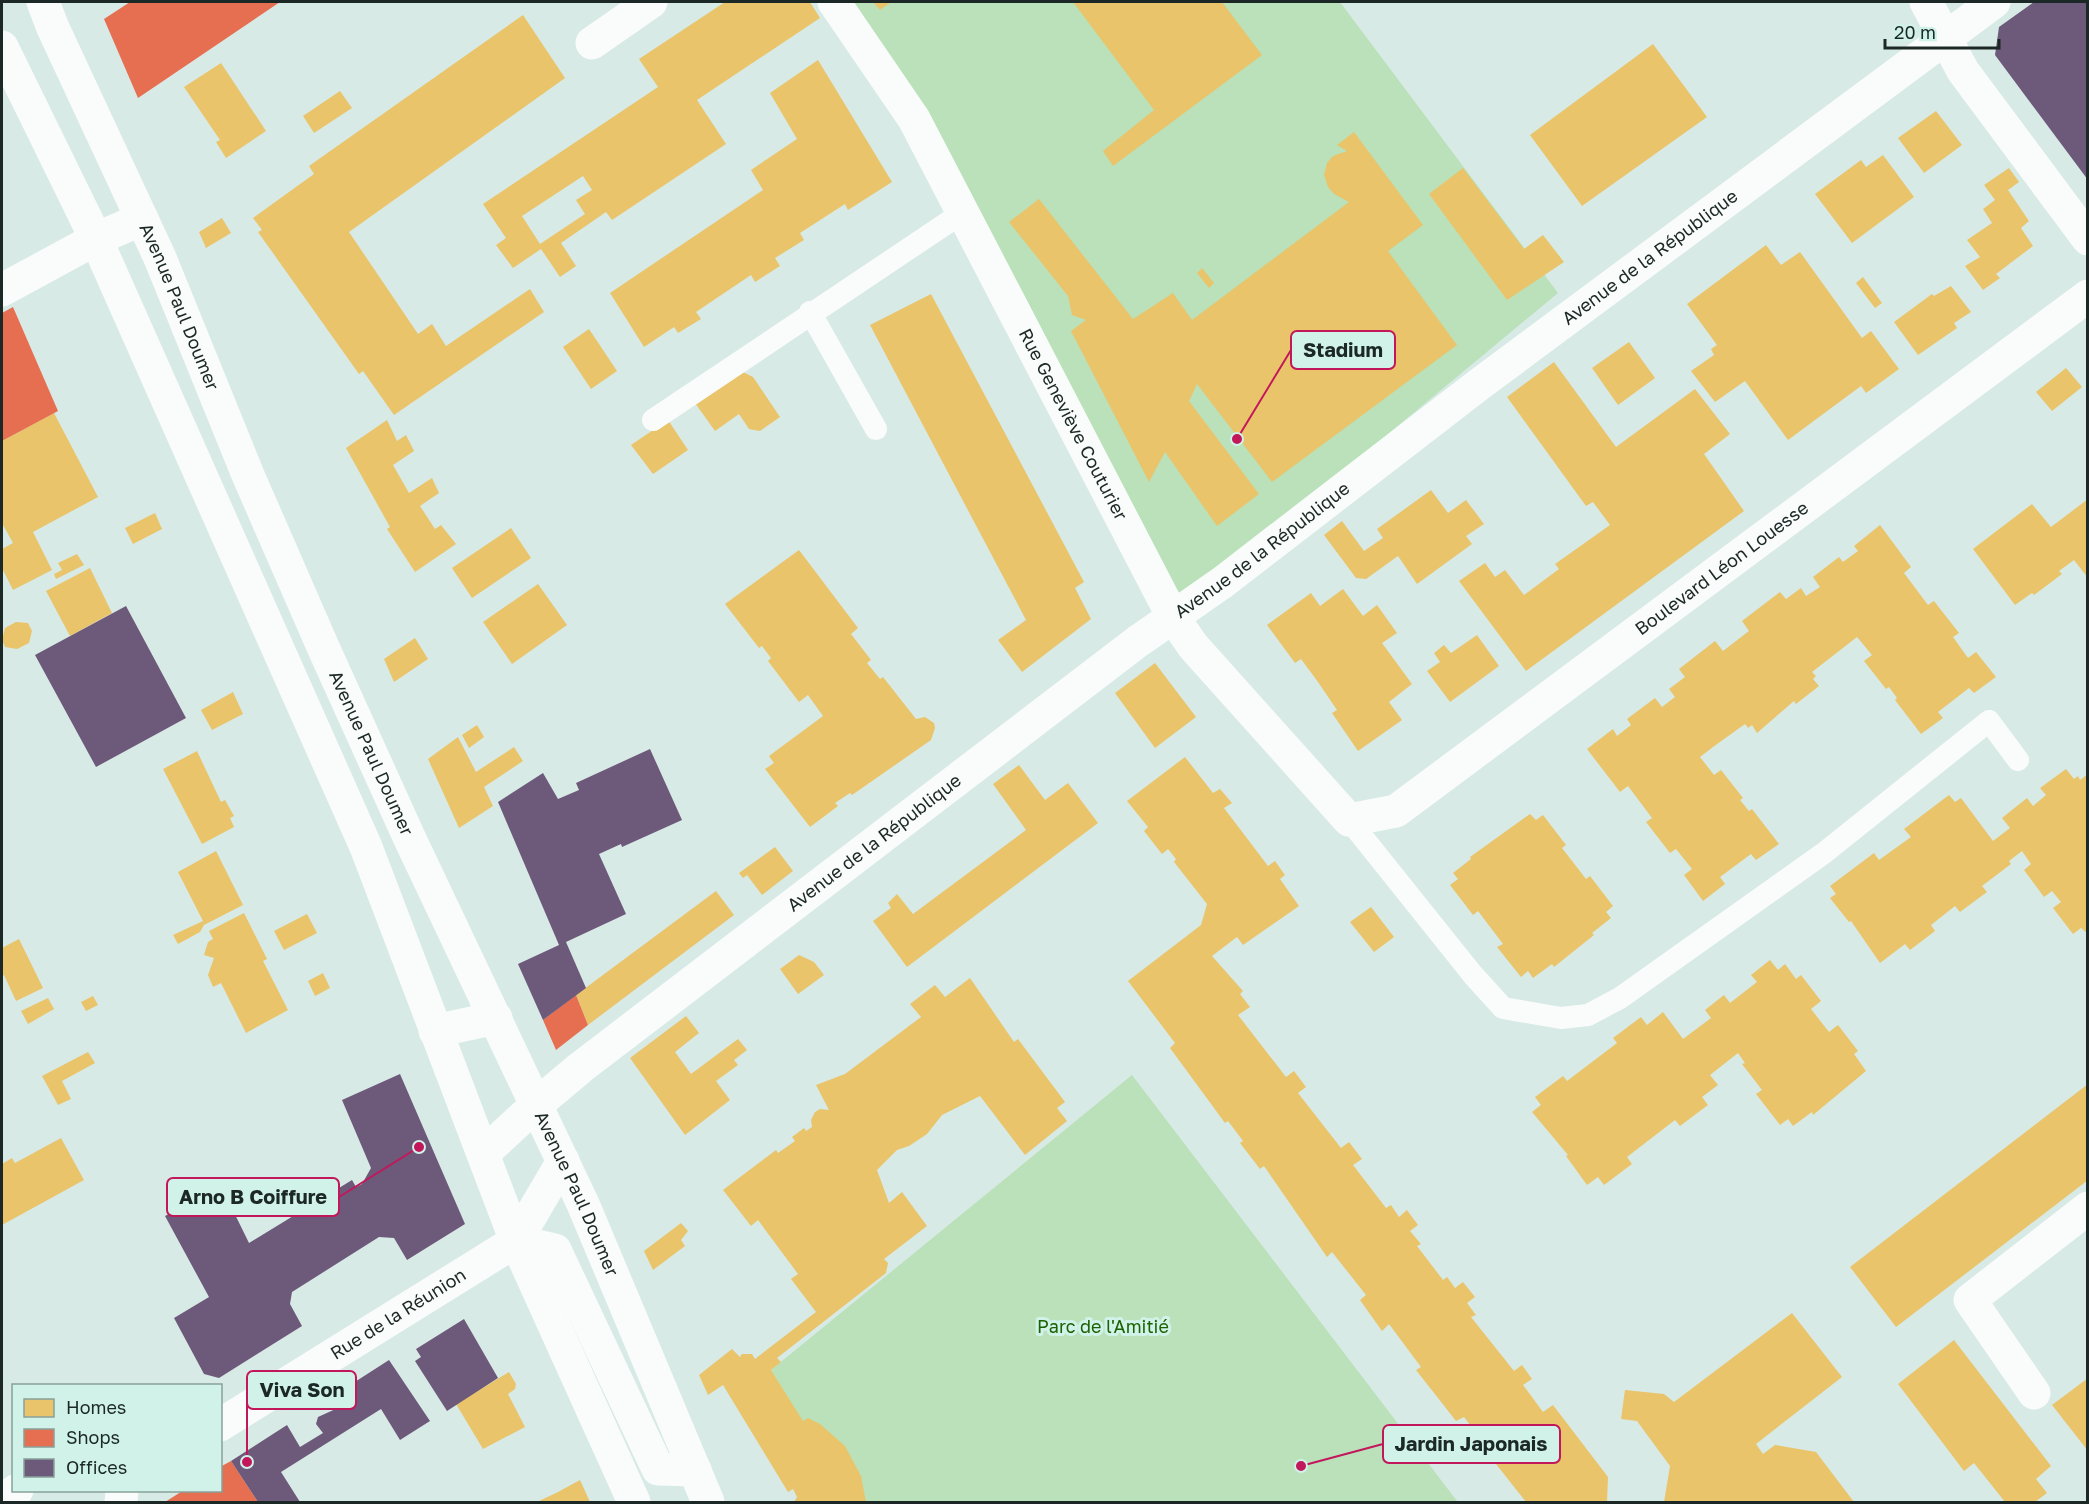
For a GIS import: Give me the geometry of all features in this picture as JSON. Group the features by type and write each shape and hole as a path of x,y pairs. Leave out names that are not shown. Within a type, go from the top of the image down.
{"street":[{"name":"Avenue Paul Doumer","path":"43,2 52,28 142,219 248,476 323,647 409,837 563,1161 708,1503"},
{"path":"592,43 651,2"},
{"name":"Rue Geneviève Couturier","path":"834,2 914,119 1173,617 1193,646 1349,820"},
{"path":"1926,2 1963,71 2088,239"},
{"name":"Avenue de la République","path":"483,1154 580,1068 1127,649 1223,582 1489,377 1994,2"},
{"path":"2,47 96,239 366,848 516,1240 634,1503"},
{"path":"2,290 96,239 142,219"},
{"name":"Boulevard Léon Louesse","path":"1349,820 1396,811 2088,296"},
{"path":"435,1031 496,1018"},
{"path":"516,1240 563,1161"},
{"path":"2034,1393 1970,1300 2083,1221"},
{"path":"516,1240 555,1250 658,1469 695,1470"},
{"name":"Rue de la Réunion","path":"222,1424 516,1240"},
{"path":"2,1500 15,1492"}],"lane":[{"path":"653,420 810,312 962,213"},
{"path":"810,312 876,429"},
{"path":"1349,820 1473,975 1503,1008 1561,1018 1588,1015 1620,998 1824,853 1989,721 2018,760"}],"green space":[{"path":"847,2 1340,2 1558,293 1205,586 1178,593"},
{"name":"Parc de l'Amitié","path":"1132,1075 1457,1501 851,1502 771,1370"}],"building: Homes":[{"path":"725,2 810,2 820,18 697,100 726,144 612,220 606,212 561,243 576,266 560,277 541,249 513,268 496,245 506,238 483,204 658,87 639,59","holes":["583,176 592,190 576,200 585,214 540,244 522,216"]},
{"path":"873,2 891,2 880,10"},
{"path":"1073,2 1222,2 1262,55 1113,166 1103,151 1154,110"},
{"path":"523,15 565,78 349,232 418,334 432,324 446,346 530,289 544,312 394,415 363,371 359,374 258,232 262,230 253,218 314,174 309,166"},
{"path":"1653,44 1707,117 1582,206 1530,135"},
{"path":"818,60 892,182 848,210 845,204 800,233 804,240 775,258 780,266 755,282 751,275 696,312 701,319 678,333 674,327 644,347 610,293 763,190 751,170 797,139 770,93"},
{"path":"221,63 266,131 226,158 216,142 220,140 184,87"},
{"path":"340,91 352,108 314,133 303,116"},
{"path":"1936,111 1962,145 1924,173 1898,138"},
{"path":"1354,132 1423,225 1388,251 1457,345 1272,482 1197,384 1189,401 1259,494 1217,526 1165,452 1149,482 1071,331 1086,320 1072,315 1068,296 1009,222 1039,199 1133,319 1173,293 1192,320 1349,202 1334,194 1328,187 1324,175 1327,163 1333,156 1347,151 1337,145"},
{"path":"1883,155 1914,197 1852,243 1815,194 1861,160 1866,167"},
{"path":"1463,168 1524,249 1543,235 1564,262 1507,300 1429,194"},
{"path":"2009,168 2019,182 2008,190 2029,221 2021,228 2033,246 1996,274 2000,278 1983,290 1965,266 1980,257 1967,240 1992,223 1983,209 1995,200 1984,185"},
{"path":"222,218 231,233 206,248 199,232"},
{"path":"1766,245 1781,265 1800,252 1862,338 1871,331 1899,369 1866,393 1861,386 1788,440 1745,381 1715,402 1691,371 1714,355 1711,349 1717,345 1687,304"},
{"path":"1202,268 1214,283 1209,288 1197,273"},
{"path":"1863,277 1882,303 1875,308 1856,283"},
{"path":"1951,286 1971,312 1954,323 1957,328 1918,355 1894,322 1932,294 1934,296"},
{"path":"931,294 1084,582 1075,588 1091,619 1022,672 998,640 1026,620 870,325"},
{"path":"589,329 617,371 591,389 563,347"},
{"path":"1629,342 1655,378 1618,405 1592,368"},
{"path":"1554,362 1616,447 1695,389 1730,434 1704,454 1744,511 1526,671 1459,581 1485,563 1495,577 1505,570 1524,595 1559,569 1555,564 1610,525 1593,502 1586,506 1507,397"},
{"path":"2066,368 2082,387 2052,411 2036,392"},
{"path":"741,371 753,377 780,417 760,431 749,429 739,414 715,431 695,403"},
{"path":"54,413 98,497 33,532 52,570 13,590 2,568 2,549 13,543 2,523 2,441"},
{"path":"387,420 397,441 406,435 414,451 393,465 409,493 432,478 439,493 420,506 435,529 441,525 456,544 415,572 387,529 390,527 346,448"},
{"path":"668,420 688,450 653,474 631,445"},
{"path":"1431,490 1448,513 1466,500 1484,524 1466,536 1472,544 1417,584 1398,556 1366,579 1356,578 1324,535 1342,521 1364,551 1383,538 1377,529"},
{"path":"2088,499 2088,578 2074,560 2059,571 2062,574 2034,595 2032,593 2015,605 1973,549 2032,504 2051,527"},
{"path":"155,513 162,529 133,544 125,528"},
{"path":"1880,525 1911,567 1904,573 1928,605 1934,601 1959,633 1953,637 1968,658 1976,652 1996,677 1974,693 1969,688 1938,712 1943,718 1921,734 1895,700 1897,698 1889,687 1886,689 1864,661 1872,655 1857,637 1812,672 1816,676 1813,679 1819,686 1796,704 1794,701 1757,733 1752,725 1748,728 1745,724 1713,747 1700,757 1714,775 1721,770 1743,798 1740,800 1749,811 1752,809 1779,844 1756,860 1751,854 1720,877 1725,884 1703,901 1684,875 1692,869 1676,849 1670,853 1646,822 1652,818 1628,786 1620,792 1587,749 1613,729 1617,736 1631,725 1627,719 1655,698 1662,707 1675,697 1669,689 1685,677 1679,669 1715,641 1723,651 1749,631 1742,621 1780,592 1786,599 1801,588 1806,596 1820,587 1813,577 1839,557 1843,562 1858,551 1854,546"},
{"path":"511,528 531,558 472,598 452,568"},
{"path":"799,550 858,628 851,634 871,660 867,663 880,679 883,677 916,719 925,717 934,723 935,728 931,740 852,795 850,793 835,803 838,806 810,827 765,769 774,763 769,756 823,716 808,695 799,702 768,661 771,658 762,646 759,648 725,604"},
{"path":"77,554 84,565 56,579 54,574 62,570 58,563"},
{"path":"90,568 112,613 70,636 46,591"},
{"path":"538,584 567,625 512,664 483,622"},
{"path":"1343,589 1363,616 1377,605 1397,633 1382,643 1412,684 1389,702 1402,720 1358,751 1332,713 1337,710 1318,682 1301,659 1295,663 1267,625 1311,593 1320,606"},
{"path":"16,622 28,623 32,631 29,643 17,649 5,647 2,640 5,628"},
{"path":"1477,635 1499,666 1450,702 1427,671 1440,662 1434,653 1444,645 1451,653"},
{"path":"415,638 428,659 394,682 384,659"},
{"path":"1155,663 1196,717 1155,748 1115,693"},
{"path":"233,692 243,714 212,730 201,710"},
{"path":"477,725 484,737 469,748 462,735"},
{"path":"458,737 476,772 514,747 523,761 484,787 493,806 459,828 428,759"},
{"path":"197,751 221,802 225,800 234,816 230,818 234,827 202,844 163,769"},
{"path":"1185,757 1213,793 1220,789 1232,803 1224,808 1268,866 1275,861 1285,875 1280,879 1299,906 1243,945 1237,937 1212,956 1243,991 1240,994 1250,1007 1238,1015 1286,1077 1294,1071 1306,1087 1298,1093 1341,1148 1349,1142 1362,1159 1353,1165 1386,1208 1391,1205 1399,1217 1407,1210 1418,1225 1410,1231 1421,1244 1417,1246 1443,1280 1447,1277 1455,1288 1463,1282 1475,1297 1467,1303 1476,1315 1471,1317 1514,1371 1522,1365 1532,1379 1523,1385 1543,1412 1553,1405 1608,1477 1607,1502 1526,1502 1477,1440 1480,1438 1464,1417 1456,1421 1416,1370 1421,1367 1389,1324 1382,1331 1360,1300 1366,1295 1332,1252 1327,1257 1264,1166 1260,1169 1240,1143 1243,1141 1228,1121 1225,1123 1170,1048 1175,1043 1128,981 1201,925 1207,904 1174,862 1176,859 1168,849 1162,854 1144,831 1148,827 1127,801"},
{"path":"1019,765 1045,800 1068,783 1098,823 907,967 873,921 891,908 888,903 897,894 913,914 1026,830 993,784"},
{"path":"2066,769 2074,779 2078,776 2080,780 2088,774 2088,934 2081,928 2073,934 2053,908 2061,902 2052,891 2044,897 2024,870 2031,864 2022,851 2009,861 2011,864 1982,886 1987,892 1960,912 1955,906 1931,925 1935,931 1910,950 1905,944 1880,963 1851,921 1849,922 1830,898 1836,894 1830,886 1874,853 1879,860 1911,837 1904,829 1949,795 1955,802 1961,798 1993,841 2010,828 2002,818 2027,798 2033,806 2046,795 2040,788"},
{"path":"1530,814 1536,820 1543,815 1566,845 1562,848 1586,879 1590,876 1613,906 1606,912 1611,918 1592,933 1594,935 1554,967 1552,964 1533,978 1528,971 1521,977 1497,947 1503,944 1478,911 1473,915 1450,885 1458,879 1453,873 1471,859 1470,857"},
{"path":"775,847 793,871 762,895 747,875 743,878 739,873"},
{"path":"216,851 243,905 204,925 200,932 178,944 173,935 203,921 178,872"},
{"path":"716,891 734,915 588,1025 576,995"},
{"path":"1371,907 1394,937 1374,952 1350,922"},
{"path":"244,913 267,959 263,961 288,1010 246,1033 221,983 213,987 208,975 214,958 204,955 208,942 213,939 209,931"},
{"path":"307,914 317,933 284,950 274,931"},
{"path":"19,939 43,988 16,1001 4,975 2,976 2,948"},
{"path":"799,955 814,962 824,975 798,994 780,969"},
{"path":"1770,960 1778,970 1785,964 1796,979 1801,975 1821,1001 1811,1009 1829,1032 1838,1025 1858,1051 1854,1054 1866,1071 1813,1115 1812,1112 1793,1126 1788,1119 1780,1125 1756,1094 1762,1090 1742,1064 1745,1063 1738,1053 1710,1075 1718,1085 1702,1097 1708,1105 1680,1126 1675,1120 1627,1157 1632,1164 1604,1185 1598,1177 1587,1185 1566,1156 1568,1155 1532,1112 1541,1105 1535,1097 1563,1076 1567,1081 1617,1043 1613,1038 1641,1017 1647,1025 1663,1012 1683,1039 1711,1018 1705,1010 1724,995 1730,1003 1757,982 1751,975"},
{"path":"323,973 330,988 315,996 308,981"},
{"path":"970,978 1014,1042 1018,1039 1065,1102 1057,1108 1067,1121 1025,1155 980,1096 942,1115 927,1134 909,1146 897,1150 877,1170 889,1203 902,1192 927,1226 884,1259 888,1263 886,1273 777,1358 781,1362 771,1370 803,1421 808,1418 820,1424 845,1446 861,1476 866,1502 794,1502 797,1497 793,1489 788,1492 723,1385 708,1395 699,1375 732,1349 740,1357 742,1354 752,1354 755,1359 816,1312 791,1279 798,1274 758,1220 751,1226 723,1190 776,1150 778,1153 795,1141 792,1137 804,1128 806,1131 812,1127 811,1120 815,1112 820,1109 829,1110 816,1085 845,1074 921,1017 910,1004 935,985 945,997"},
{"path":"93,996 98,1005 86,1011 81,1002"},
{"path":"48,998 54,1009 28,1024 21,1011"},
{"path":"686,1016 699,1033 675,1052 691,1074 738,1039 747,1050 734,1060 738,1065 716,1081 730,1100 685,1135 630,1058"},
{"path":"88,1052 95,1063 62,1081 71,1099 58,1105 42,1076"},
{"path":"2088,1084 2088,1180 1896,1327 1850,1267"},
{"path":"61,1138 84,1180 2,1225 2,1164 12,1158 15,1163"},
{"path":"681,1223 688,1231 681,1240 685,1246 653,1270 644,1251"},
{"path":"1792,1313 1842,1377 1756,1444 1763,1454 1775,1445 1816,1452 1854,1502 1664,1502 1670,1466 1637,1421 1621,1419 1625,1390 1664,1394 1674,1402"},
{"path":"1954,1340 2051,1466 2036,1479 2047,1493 2035,1502 2005,1502 1974,1463 1964,1471 1898,1384"},
{"path":"509,1372 516,1384 515,1389 508,1394 525,1427 483,1449 456,1404"},
{"path":"2088,1378 2088,1451 2052,1405"},
{"path":"580,1480 590,1502 537,1502 558,1492"}],"building: Shops":[{"path":"130,2 280,2 138,98 104,19"},
{"path":"13,307 58,411 2,441 2,313"},
{"path":"576,995 588,1025 556,1050 543,1020"},
{"path":"231,1461 258,1502 165,1502 181,1492 222,1492 222,1466"}],"building: Offices":[{"path":"2034,2 2088,2 2088,180 1995,55 1999,27"},
{"path":"126,606 186,718 96,767 35,655"},
{"path":"650,749 682,820 622,847 621,844 599,854 626,914 566,942 586,988 543,1020 518,964 559,945 498,802 543,773 558,799 579,790 576,783"},
{"path":"400,1074 465,1224 407,1260 394,1238 379,1237 292,1292 290,1304 302,1326 219,1378 204,1374 174,1318 209,1297 165,1216 221,1186 249,1243 352,1180 356,1187 362,1184 371,1168 342,1100"},
{"path":"464,1319 498,1378 447,1411 415,1361 421,1357 416,1349"},
{"path":"389,1360 430,1421 400,1440 381,1409 281,1472 300,1502 258,1502 231,1461 287,1425 300,1447 323,1433 316,1424 318,1417 340,1407 333,1396"}],"place":[{"name":"Stadium","path":"1237,439"},
{"name":"Arno B Coiffure","path":"419,1147"},
{"name":"Viva Son","path":"247,1462"},
{"name":"Jardin Japonais","path":"1301,1466"}]}
